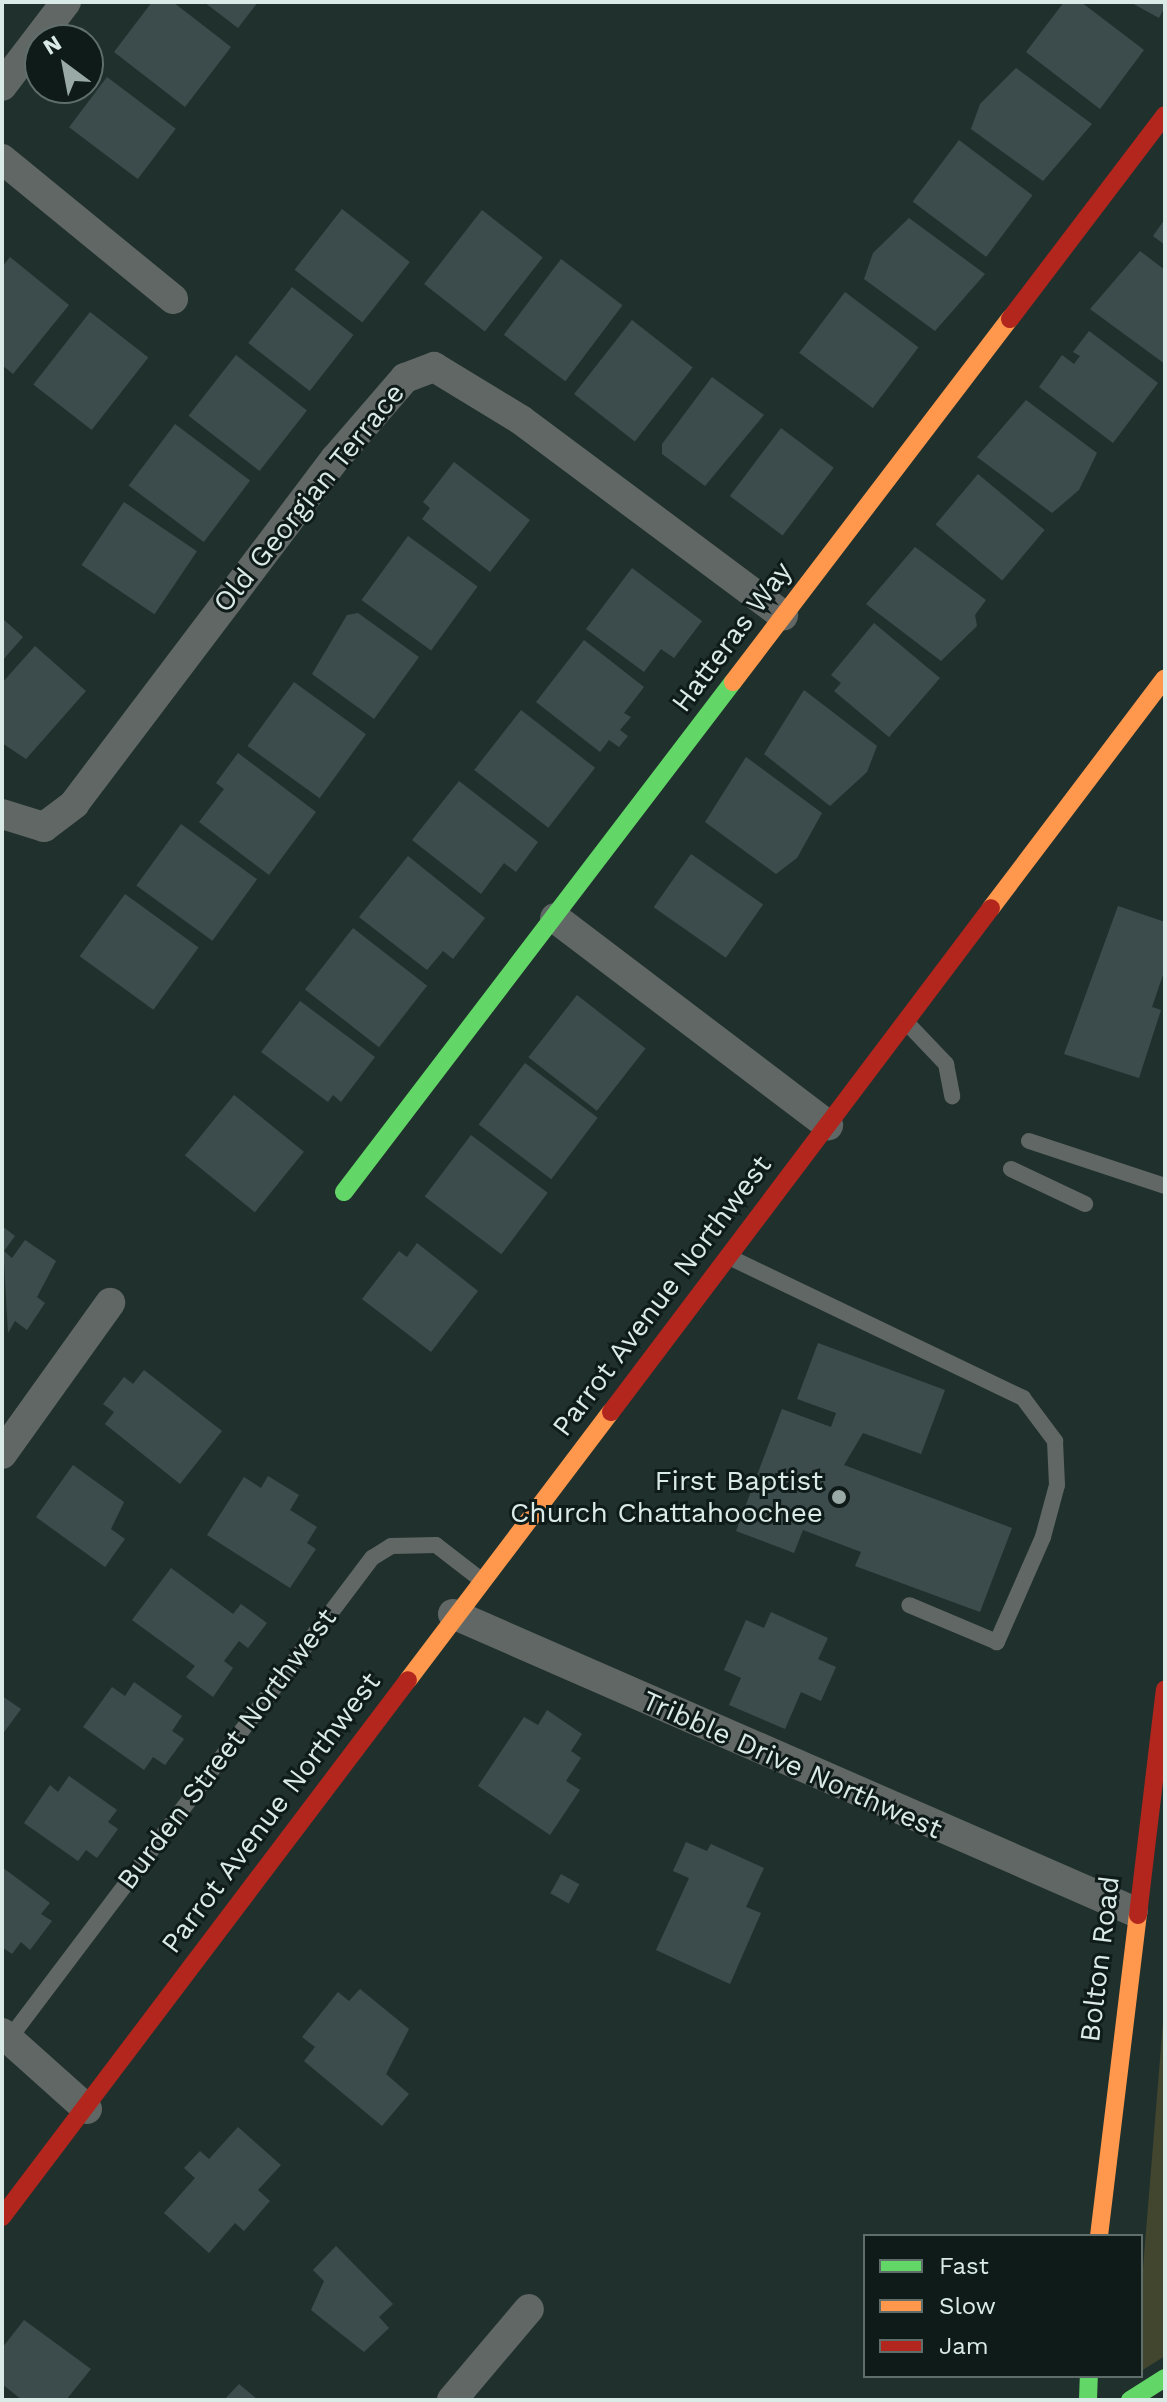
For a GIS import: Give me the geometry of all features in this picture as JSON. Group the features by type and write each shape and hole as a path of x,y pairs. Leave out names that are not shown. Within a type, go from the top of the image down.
{"street":[{"path":"2,86 66,2"},
{"name":"Hatteras Way","path":"344,1192 1165,115"},
{"path":"2,159 173,299"},
{"name":"Old Georgian Terrace","path":"2,814 44,827 74,804 335,459 405,378 434,367 521,420 783,615"},
{"name":"Parrot Avenue Northwest","path":"2,2217 87,2109 453,1614 828,1125 1165,678"},
{"path":"555,918 828,1125"},
{"path":"2,1454 110,1303"},
{"name":"Tribble Drive Northwest","path":"453,1614 846,1781 1133,1911"},
{"name":"Bolton Road","path":"1099,2234 1133,1911 1165,1690"},
{"path":"5,2036 87,2109"},
{"path":"452,2400 529,2309"},
{"path":"1088,2400 1089,2378"},
{"path":"1130,2400 1165,2378"}],"lane":[{"path":"906,1022 946,1064 952,1096"},
{"path":"1029,1141 1165,1186"},
{"path":"1011,1169 1085,1204"},
{"path":"728,1256 1023,1398 1055,1441 1057,1485 1043,1537 997,1642 909,1605"},
{"name":"Burden Street Northwest","path":"5,2036 372,1558 391,1546 436,1545 480,1579"}],"green space":[{"path":"1165,1998 1165,2356 1143,2370 1143,2268"}],"building":[{"path":"152,2 173,2 231,47 185,107 114,52"},
{"path":"204,2 258,2 238,28"},
{"path":"1064,2 1081,2 1144,50 1100,109 1026,52"},
{"path":"1130,2 1165,2 1165,7 1159,18"},
{"path":"1016,68 1092,124 1043,181 971,129 980,104"},
{"path":"107,77 176,129 138,179 69,127 87,104 104,104 104,81"},
{"path":"959,140 1032,195 986,257 913,201"},
{"path":"342,209 410,262 362,323 295,270"},
{"path":"482,210 543,257 485,331 424,284"},
{"path":"909,218 985,274 935,331 864,279 873,253"},
{"path":"1165,219 1165,245 1153,236"},
{"path":"1140,251 1165,270 1165,364 1090,309"},
{"path":"10,257 69,305 13,374 2,365 2,267"},
{"path":"561,259 622,305 565,381 504,335"},
{"path":"292,287 353,335 310,391 248,343"},
{"path":"845,292 918,347 873,408 799,353"},
{"path":"90,312 148,358 92,430 33,384"},
{"path":"632,320 693,367 635,441 574,394"},
{"path":"1089,331 1158,383 1113,443 1039,387 1062,355 1074,364 1080,356 1073,352"},
{"path":"236,355 307,410 260,471 189,416"},
{"path":"712,377 764,415 705,486 662,454 662,444"},
{"path":"1026,400 1097,453 1079,490 1052,513 977,457"},
{"path":"175,424 250,481 204,542 129,485"},
{"path":"781,428 834,468 783,536 730,496"},
{"path":"454,462 530,520 490,572 422,519 430,508 423,502"},
{"path":"978,474 1045,530 1002,580 936,525"},
{"path":"124,502 197,551 154,614 82,565"},
{"path":"408,536 478,587 431,650 362,600"},
{"path":"915,547 986,600 975,615 977,626 941,661 866,604"},
{"path":"632,568 702,621 674,658 661,649 644,672 586,629"},
{"path":"358,613 419,657 374,719 312,674 347,615"},
{"path":"2,618 23,637 2,661"},
{"path":"874,623 940,678 889,737 834,691 841,683 831,675"},
{"path":"584,640 644,687 624,713 631,717 620,730 628,736 619,747 609,740 600,752 536,702"},
{"path":"35,646 86,691 26,759 2,743 2,683"},
{"path":"294,682 366,734 320,798 248,746"},
{"path":"804,690 877,746 867,772 830,806 764,754"},
{"path":"521,710 595,768 548,828 474,770"},
{"path":"238,753 316,812 269,875 199,822 224,789 216,783"},
{"path":"746,757 822,813 797,858 776,874 705,822"},
{"path":"459,781 538,842 516,872 504,863 481,894 412,840"},
{"path":"181,824 257,879 212,941 136,885"},
{"path":"691,854 763,904 726,958 654,907"},
{"path":"408,856 485,918 453,959 443,951 427,970 359,917"},
{"path":"125,894 199,947 153,1010 80,956"},
{"path":"1118,906 1165,922 1165,969 1152,1007 1161,1010 1139,1078 1064,1054"},
{"path":"353,928 427,986 379,1047 305,989"},
{"path":"577,995 646,1049 597,1111 528,1057"},
{"path":"300,1001 375,1057 341,1102 333,1095 328,1102 261,1052"},
{"path":"525,1063 598,1118 551,1179 479,1124"},
{"path":"234,1095 304,1152 255,1212 185,1156"},
{"path":"471,1135 548,1193 501,1254 425,1196"},
{"path":"2,1226 15,1236 4,1251 12,1258 25,1240 56,1261 37,1297 45,1303 27,1330 15,1321 8,1333"},
{"path":"417,1243 478,1291 431,1352 362,1299 399,1251 407,1257"},
{"name":"First Baptist Church Chattahoochee","path":"818,1343 945,1390 921,1454 863,1433 844,1465 1012,1528 980,1612 855,1566 861,1552 803,1530 794,1553 736,1531 782,1409 831,1427 836,1413 797,1399"},
{"path":"144,1370 222,1431 180,1484 105,1424 114,1412 103,1404 124,1377 133,1384"},
{"path":"73,1465 124,1502 111,1529 125,1539 105,1567 36,1517"},
{"path":"268,1476 299,1495 290,1510 317,1527 307,1543 316,1549 290,1588 207,1535 244,1477 261,1488"},
{"path":"171,1568 233,1614 241,1604 267,1623 248,1648 239,1641 224,1661 233,1668 213,1697 186,1677 195,1666 132,1620"},
{"path":"771,1612 828,1638 818,1659 836,1667 821,1701 801,1692 785,1729 729,1705 741,1678 724,1670 746,1620 764,1628"},
{"path":"134,1682 182,1716 172,1731 184,1739 165,1765 153,1757 144,1770 83,1727 112,1687 125,1696"},
{"path":"2,1696 21,1709 2,1735"},
{"path":"547,1710 582,1734 571,1751 581,1758 566,1781 580,1790 550,1835 478,1786 524,1717 538,1725"},
{"path":"69,1776 117,1810 108,1822 118,1829 97,1858 86,1850 78,1861 24,1823 50,1785 58,1792"},
{"path":"686,1842 707,1851 711,1844 764,1868 746,1907 761,1913 730,1984 656,1950 689,1878 673,1871"},
{"path":"2,1867 50,1903 41,1914 52,1921 30,1950 21,1942 12,1954 2,1947"},
{"path":"561,1874 579,1884 569,1903 550,1893"},
{"path":"360,1989 409,2029 386,2074 409,2094 382,2126 304,2061 315,2047 302,2037 338,1992 349,2001"},
{"path":"238,2127 281,2165 258,2190 270,2201 244,2231 235,2223 209,2253 164,2213 195,2178 184,2168 200,2151 209,2159"},
{"path":"336,2246 393,2304 379,2317 389,2328 364,2352 311,2310 324,2281 313,2270"},
{"path":"24,2320 91,2369 66,2400 22,2400 2,2384 2,2348"},
{"path":"239,2384 258,2400 224,2400"}],"traffic: fast":[{"path":"344,1192 733,682"},
{"path":"1088,2400 1089,2378"},
{"path":"1130,2400 1165,2378"}],"traffic: slow":[{"path":"733,682 1010,319"},
{"path":"991,908 1165,678"},
{"path":"408,1680 611,1412"},
{"path":"1099,2234 1138,1915"}],"traffic: jam":[{"path":"1010,319 1165,115"},
{"path":"611,1412 991,908"},
{"path":"2,2217 408,1680"},
{"path":"1138,1915 1165,1690"}],"place":[{"name":"First Baptist Church Chattahoochee","path":"839,1497"}]}
